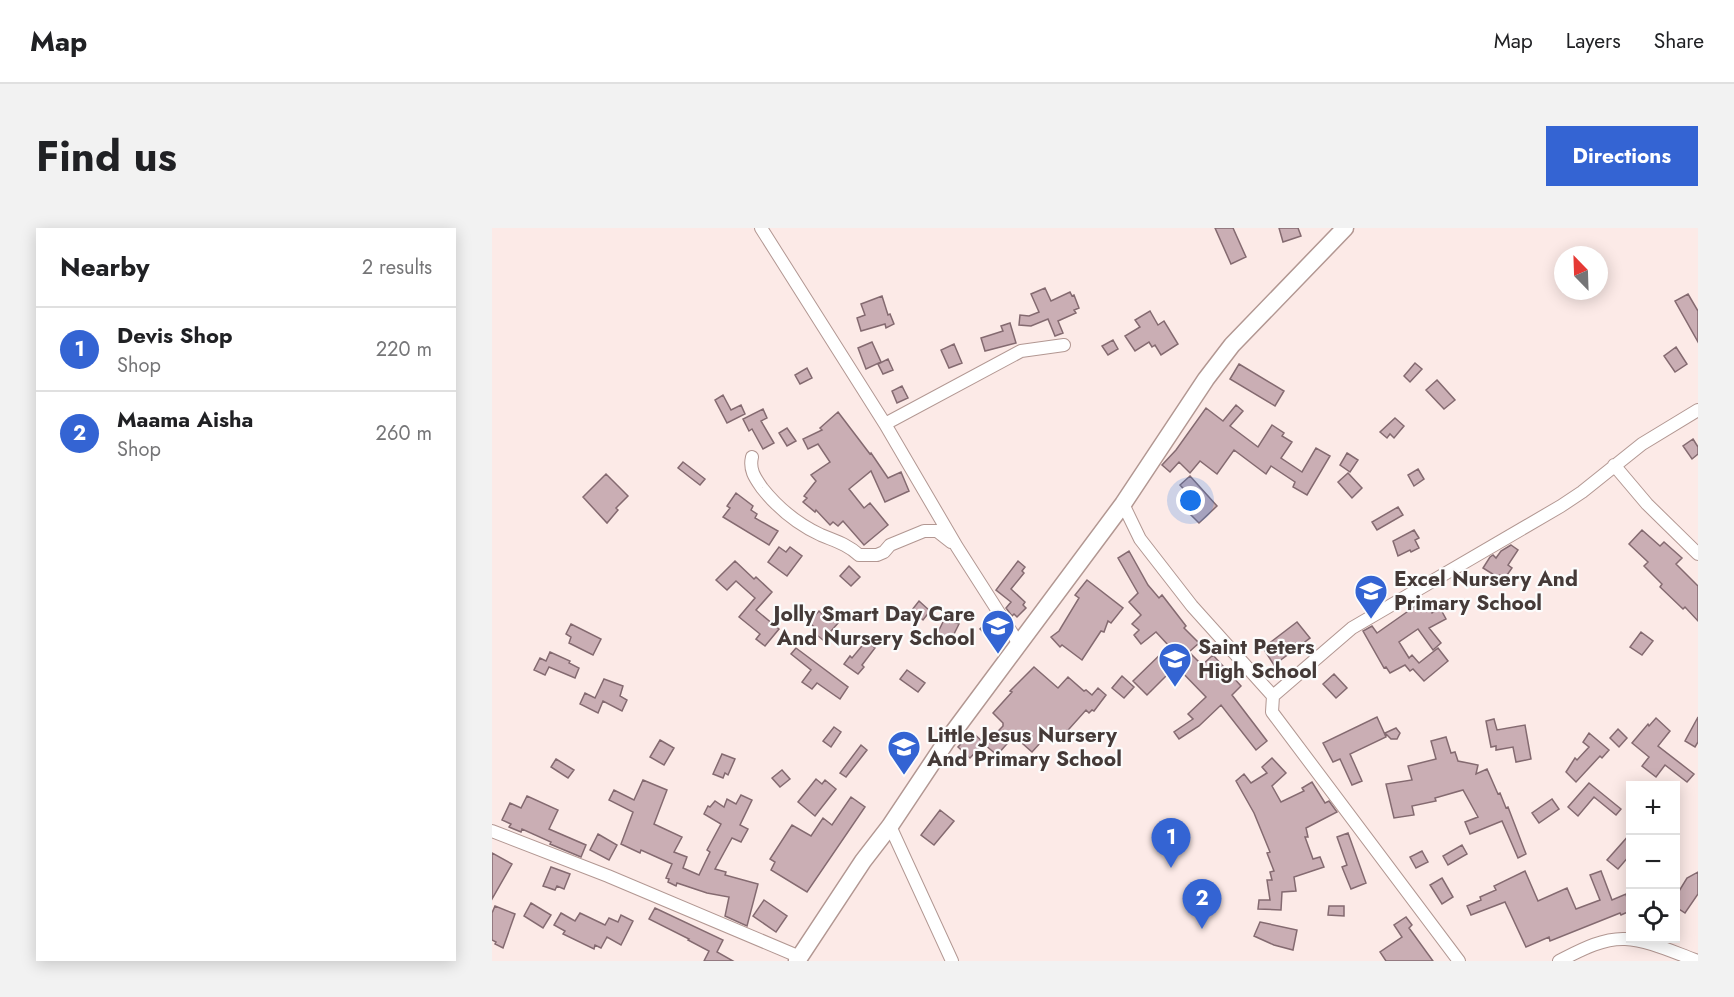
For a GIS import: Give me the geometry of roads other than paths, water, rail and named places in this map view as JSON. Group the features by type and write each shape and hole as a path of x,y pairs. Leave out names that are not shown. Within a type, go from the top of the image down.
{"street":[{"path":"761,228 885,424 957,547 1019,644"},
{"path":"492,831 617,880 799,959 862,861 890,826 946,742 1124,504 1206,378 1232,345 1345,228"},
{"path":"885,424 1021,351 1064,345"},
{"path":"1273,696 1352,628 1553,511 1582,492 1642,444 1698,410"},
{"path":"752,458 753,475 781,508 801,525 849,546 859,555 877,555 884,552 890,545 930,530 937,531 957,547"},
{"path":"1614,465 1647,504 1698,554"},
{"path":"1124,504 1140,539 1192,606 1273,696 1272,712 1459,961"},
{"path":"890,826 952,961"},
{"path":"1558,961 1595,944 1625,939 1640,941 1698,961"}],"place":[{"name":"Excel Nursery And Primary School","path":"1371,620"},
{"name":"Jolly Smart Day Care And Nursery School","path":"998,655"},
{"name":"Saint Peters High School","path":"1175,688"},
{"name":"Little Jesus Nursery And Primary School","path":"904,776"},
{"name":"Devis Shop","path":"1171,868"},
{"name":"Maama Aisha","path":"1202,929"}]}
